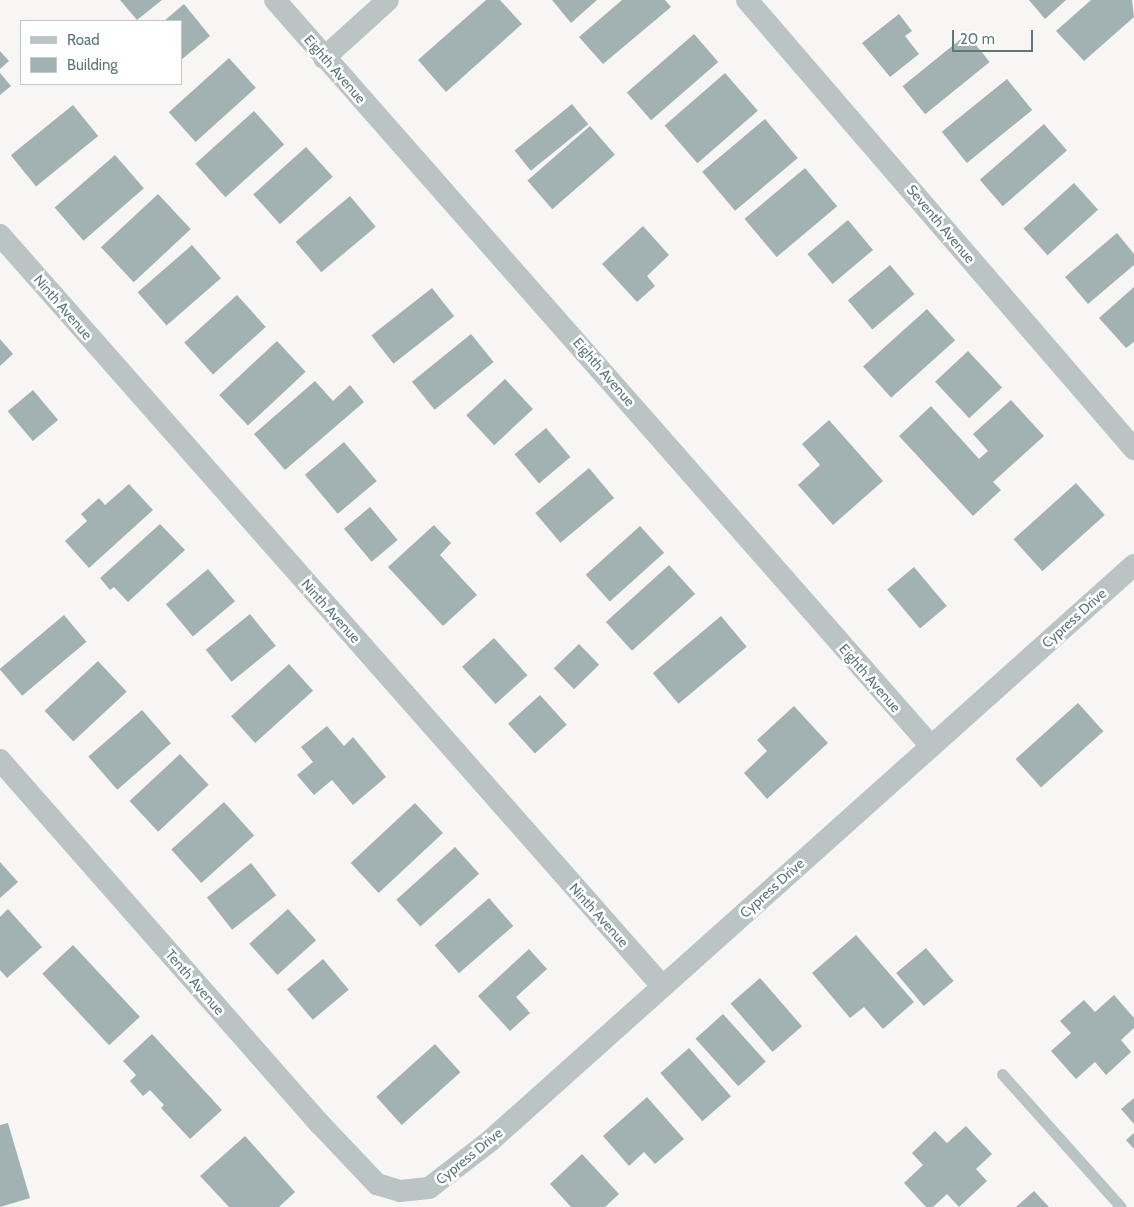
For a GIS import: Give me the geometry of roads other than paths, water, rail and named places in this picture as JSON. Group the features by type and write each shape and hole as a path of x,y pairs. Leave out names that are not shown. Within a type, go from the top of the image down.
{"street":[{"name":"Eighth Avenue","path":"275,0 324,58 931,746"},
{"path":"324,58 388,0"},
{"name":"Seventh Avenue","path":"747,0 1134,449"},
{"name":"Ninth Avenue","path":"0,235 662,986"},
{"name":"Cypress Drive","path":"400,1191 429,1188 445,1178 1134,565"},
{"name":"Tenth Avenue","path":"0,760 320,1124 377,1184 400,1191"}],"lane":[{"path":"1002,1074 1121,1207"}]}
